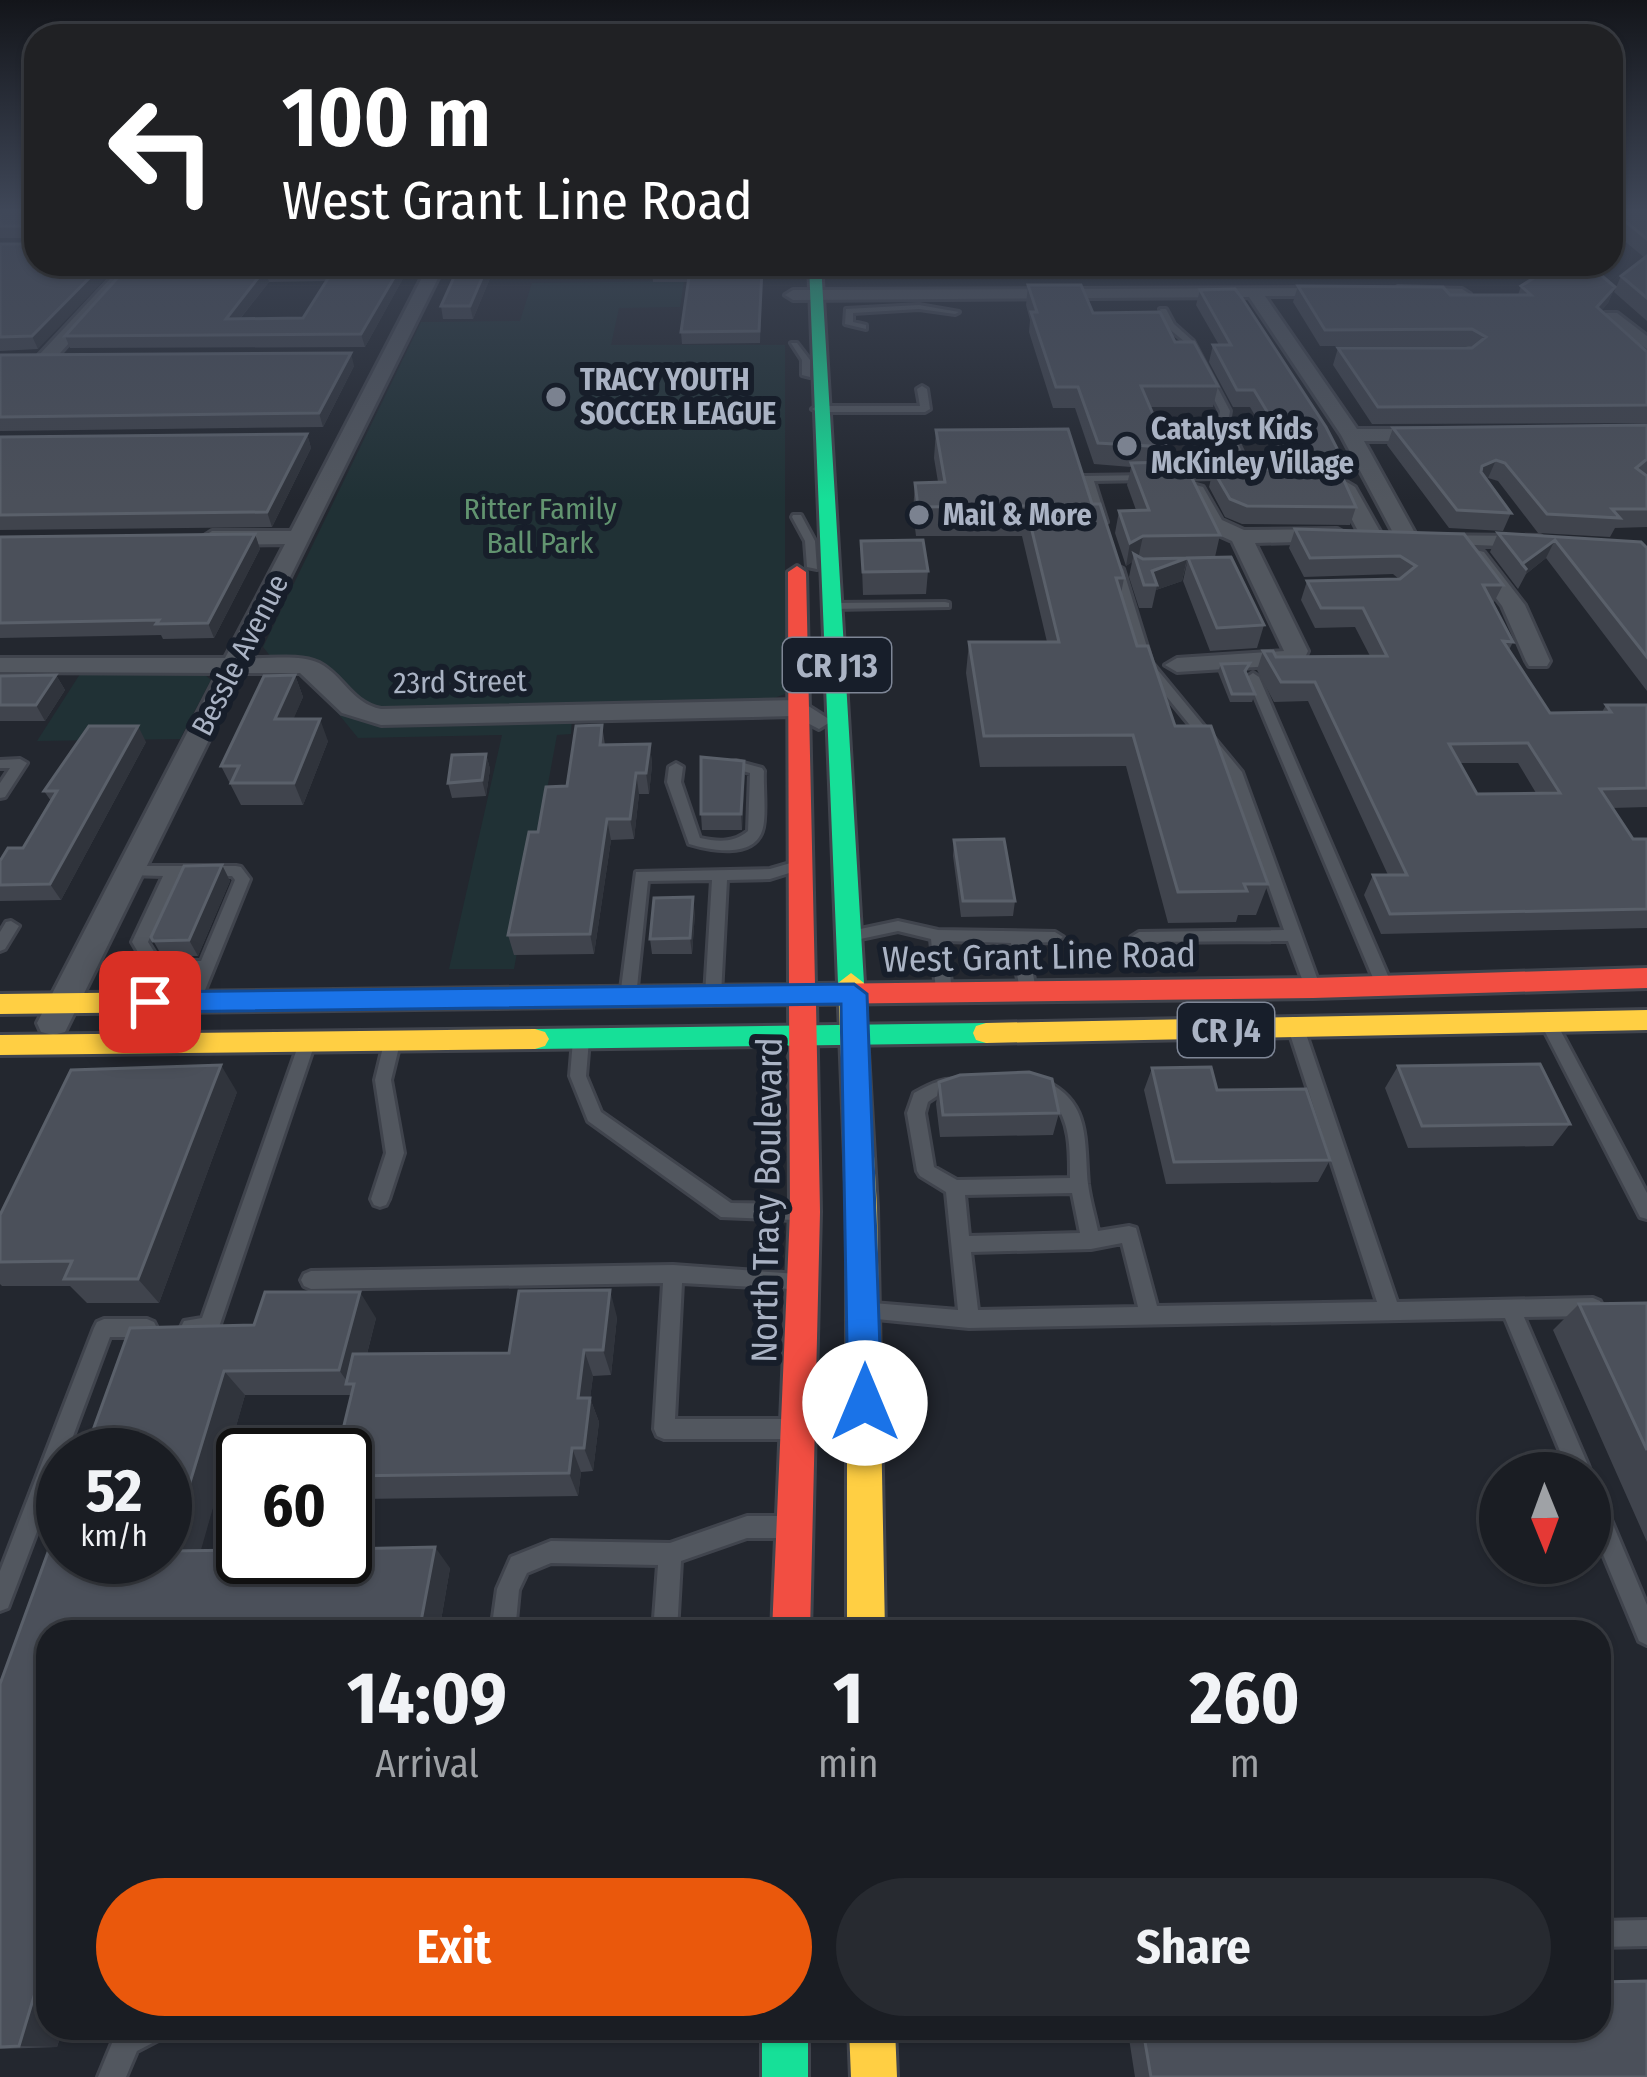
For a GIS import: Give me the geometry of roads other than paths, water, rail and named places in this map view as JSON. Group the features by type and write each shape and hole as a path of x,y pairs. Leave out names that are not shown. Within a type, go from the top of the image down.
{"main road":[{"path":"795,431 799,307"},
{"name":"CR J13","path":"807,307 824,411 821,597 843,787 856,1035 866,1620"},
{"name":"North Tracy Boulevard","path":"791,1620 805,1212 797,506"},
{"name":"West Grant Line Road","path":"0,1004 1312,988 1647,978"},
{"name":"CR J4","path":"0,1045 581,1040 1647,1020"},
{"path":"784,2077 785,2040"},
{"path":"872,2040 874,2077"}],"street":[{"path":"46,359 94,307"},
{"name":"Bessle Avenue","path":"41,1045 416,307"},
{"path":"1264,307 1351,435 1406,537"},
{"path":"1611,317 1647,344"},
{"path":"368,357 392,356"},
{"path":"1297,356 1318,356"},
{"path":"23,359 68,359"},
{"path":"1351,435 1463,434"},
{"path":"326,437 350,437"},
{"path":"1345,487 1371,536"},
{"path":"1195,489 1213,524 1241,537 1464,541 1521,533 1568,546"},
{"path":"184,538 299,537"},
{"path":"1177,665 1293,659 1296,651 1241,537"},
{"path":"1464,541 1513,605 1538,661"},
{"name":"23rd Street","path":"0,664 236,662 316,670 344,707 381,716 799,708"},
{"path":"799,708 820,722 823,767 843,787"}],"lane":[{"path":"863,327 849,324 850,311 919,307 955,312"},
{"path":"1108,540 1088,478 1248,475 1222,422 1225,412 1189,341 1170,325 1162,310"},
{"path":"933,326 936,312"},
{"path":"794,345 806,360 809,402 824,411 925,409 922,389"},
{"path":"797,506 812,548 821,597 945,605"},
{"path":"1114,560 1146,664 1235,772 1312,988 1293,1029 1390,1311"},
{"path":"1253,677 1384,986"},
{"path":"0,764 20,763 0,794"},
{"path":"676,766 674,782 694,841 721,845 750,840 754,832 757,771 736,765"},
{"path":"628,997 641,875 779,873 801,862"},
{"path":"132,871 236,871 243,879 193,1001"},
{"path":"173,871 140,942 143,955 155,967 207,967"},
{"path":"713,996 719,874"},
{"path":"0,945 11,926"},
{"path":"851,936 898,926 938,934 1055,937"},
{"path":"938,934 944,993"},
{"path":"1139,937 1292,935"},
{"path":"1018,938 1029,992"},
{"path":"0,1600 104,1328 209,1327 322,1000"},
{"path":"1549,1024 1647,1211"},
{"path":"581,1040 578,1076 594,1116 728,1211 805,1212"},
{"path":"380,1199 395,1153 383,1080 392,1042"},
{"path":"980,1085 937,1088 920,1098 916,1113 926,1171 955,1188 1079,1185"},
{"path":"1018,1085 1042,1085 1071,1110 1091,1240"},
{"path":"955,1188 969,1319"},
{"path":"961,1244 1091,1240 1129,1234 1150,1316"},
{"path":"311,1280 674,1274 804,1280"},
{"path":"674,1274 664,1429 798,1430"},
{"path":"864,1311 969,1319 1624,1306"},
{"path":"1510,1309 1571,1452"},
{"path":"802,1319 825,1411"},
{"path":"504,1620 508,1589 520,1565 551,1552 670,1554 747,1527 795,1527"},
{"path":"1611,1547 1647,1633"},
{"path":"665,1620 670,1554"},
{"path":"1611,1934 1647,1933"},
{"path":"112,2077 130,2040"}],"place":[{"name":"TRACY YOUTH SOCCER LEAGUE","path":"556,397"},
{"name":"Catalyst Kids McKinley Village","path":"1127,446"},
{"name":"Mail & More","path":"919,515"}],"park label":[{"name":"Ritter Family Ball Park","path":"540,526"}]}
